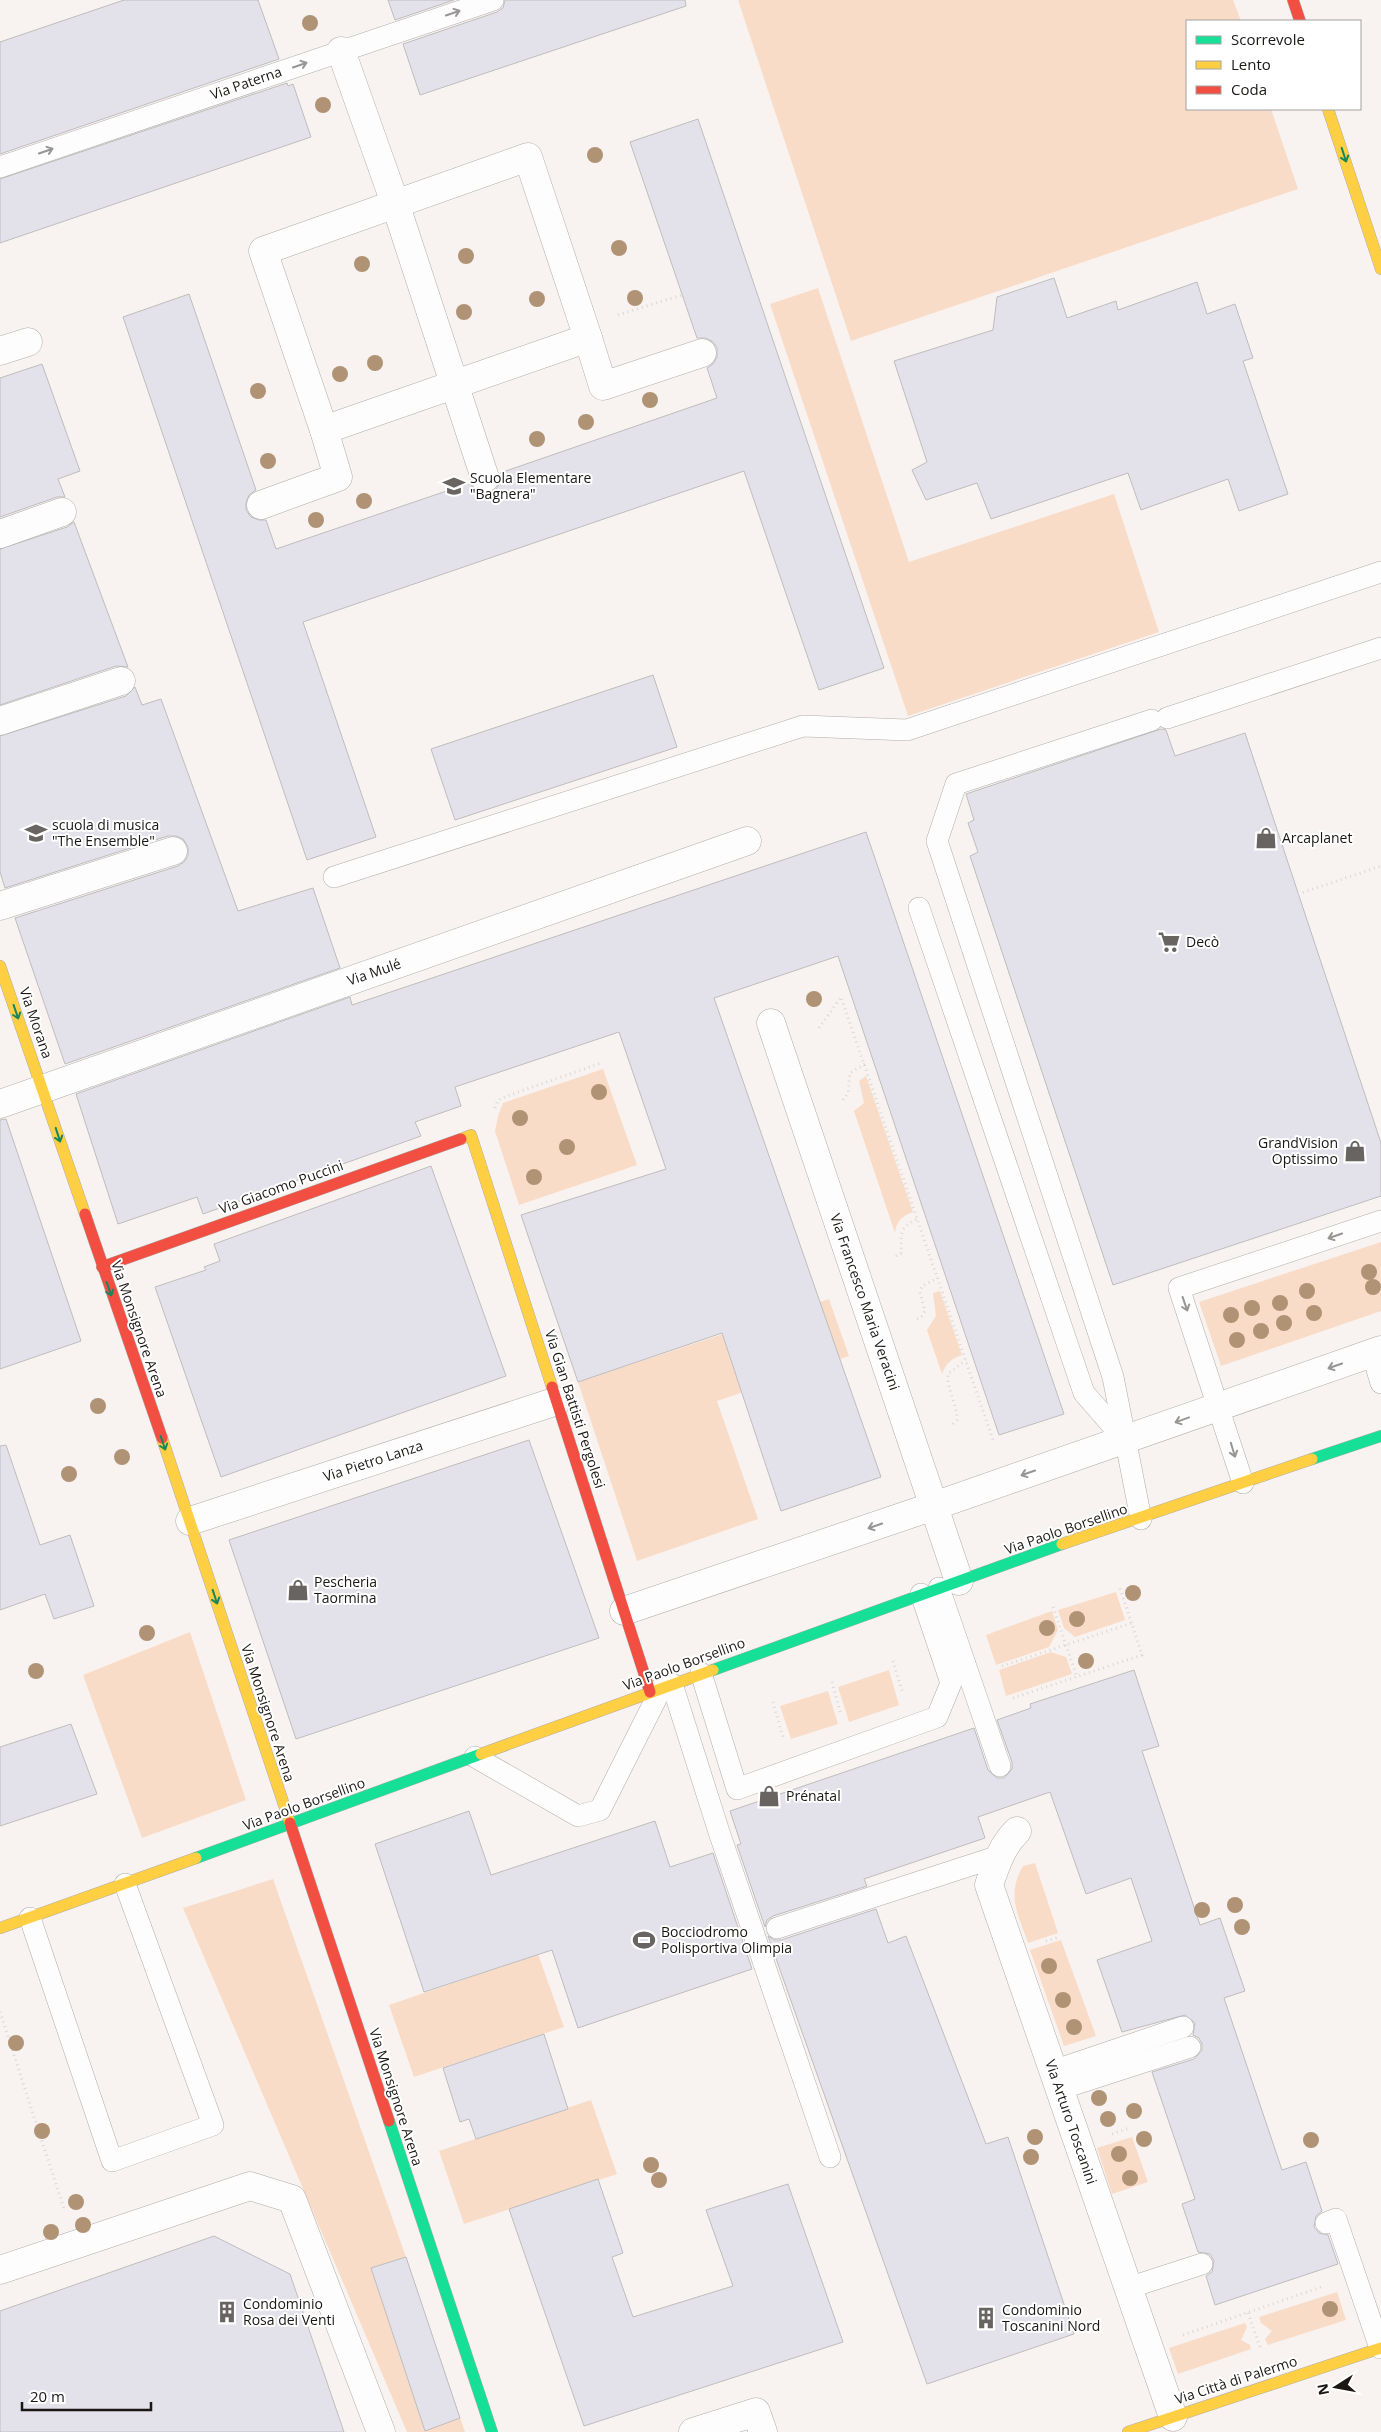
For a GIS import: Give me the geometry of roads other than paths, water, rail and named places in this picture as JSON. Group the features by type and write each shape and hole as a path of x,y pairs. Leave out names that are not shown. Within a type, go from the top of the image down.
{"street":[{"path":"1293,0 1300,20"},
{"path":"341,51 395,203 485,478"},
{"path":"1328,110 1381,269"},
{"path":"261,504 338,477 324,430 263,251 528,157 603,386 702,353"},
{"path":"324,430 455,385 586,332"},
{"path":"0,351 28,342"},
{"path":"0,534 62,512"},
{"path":"0,721 122,681"},
{"name":"Via Mulé","path":"0,1104 747,841"},
{"path":"0,906 173,851"},
{"name":"Via Morana","path":"0,966 43,1089"},
{"name":"Via Francesco Maria Veracini","path":"771,1023 934,1506 939,1588"},
{"name":"Via Monsignore Arena","path":"43,1089 190,1521 492,2432"},
{"name":"Via Giacomo Puccini","path":"102,1267 471,1135"},
{"name":"Via Gian Battisti Pergolesi","path":"471,1135 624,1611 661,1688"},
{"path":"624,1611 1125,1440 1376,1351"},
{"name":"Via Pietro Lanza","path":"190,1521 557,1402"},
{"name":"Via Paolo Borsellino","path":"0,1928 290,1826 701,1673 939,1588 1381,1436"},
{"name":"Via Arturo Toscanini","path":"1017,1832 1006,1842 989,1885 1173,2417"},
{"path":"0,2270 250,2186 292,2199 381,2432"},
{"name":"Via Città di Palermo","path":"1128,2432 1381,2348"},
{"path":"693,2432 756,2412 763,2432"}],"lane":[{"name":"Via Paterna","path":"0,167 492,0"},
{"path":"334,877 803,726 908,730 1381,572"},
{"path":"1141,1519 1113,1377 937,841 956,784 1381,648"},
{"path":"919,908 1084,1393 1125,1440"},
{"path":"1244,1483 1180,1288 1381,1220"},
{"path":"1376,1351 1381,1383"},
{"path":"701,1673 738,1789 937,1717 951,1683 939,1588"},
{"path":"939,1588 1000,1766"},
{"path":"475,1757 578,1816 600,1810 661,1688"},
{"path":"661,1688 722,1842 830,2157"},
{"path":"777,1928 999,1856"},
{"path":"30,1918 112,2161 213,2125 125,1884"},
{"path":"1056,2080 1183,2027"},
{"path":"1056,2080 1190,2047"},
{"path":"1326,2223 1336,2219 1381,2348"},
{"path":"1128,2288 1202,2264"}],"place":[{"name":"Scuola Elementare \"Bagnera\"","path":"454,486"},
{"name":"scuola di musica \"The Ensemble\"","path":"36,833"},
{"name":"Arcaplanet","path":"1266,838"},
{"name":"Decò","path":"1169,942"},
{"name":"GrandVision Optissimo","path":"1355,1151"},
{"name":"Pescheria Taormina","path":"298,1590"},
{"name":"Prénatal","path":"769,1796"},
{"name":"Bocciodromo Polisportiva Olimpia","path":"644,1940"},
{"name":"Condominio Rosa dei Venti","path":"227,2312"},
{"name":"Condominio Toscanini Nord","path":"986,2318"}]}
